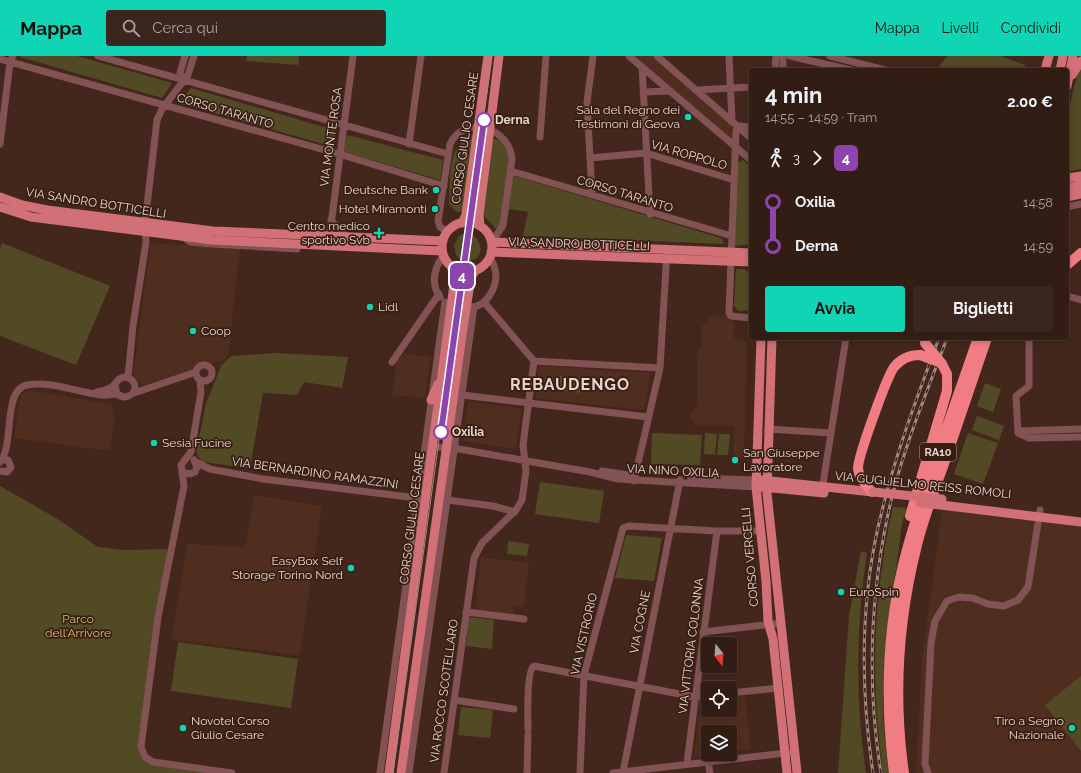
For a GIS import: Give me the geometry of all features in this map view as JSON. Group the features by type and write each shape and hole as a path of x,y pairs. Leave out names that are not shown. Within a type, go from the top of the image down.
{"highway":[{"path":"1069,263 1081,253"},
{"name":"RA10","path":"894,773 889,712 889,665 894,615 906,531 919,481 946,391 947,374 942,364 923,340"},
{"name":"RA10","path":"902,567 914,524 977,340"},
{"name":"RA10","path":"904,773 899,731 897,694 900,644 905,604 919,536 986,340"},
{"name":"RA10","path":"959,420 991,340"},
{"path":"873,494 859,473 859,462 893,369 904,358 920,356 934,359 942,364"}],"main road":[{"name":"CORSO GIULIO CESARE","path":"462,223 466,215 488,56"},
{"name":"CORSO GIULIO CESARE","path":"480,226 479,215 499,56"},
{"path":"1046,68 1049,56"},
{"path":"1060,68 1063,56"},
{"path":"1069,75 1073,56"},
{"path":"1069,81 1081,61"},
{"path":"1069,178 1081,176"},
{"path":"1069,188 1081,185"},
{"path":"1069,197 1081,194"},
{"name":"VIA SANDRO BOTTICELLI","path":"0,196 42,209 145,228 182,237 225,241 329,241 401,244 443,241"},
{"name":"VIA SANDRO BOTTICELLI","path":"0,207 31,217 145,228 190,229 329,241"},
{"path":"471,222 480,226 487,232 492,242 490,254 485,264 476,270 464,272 451,266 443,252 443,241 448,232 453,227 462,223 471,222"},
{"name":"VIA SANDRO BOTTICELLI","path":"492,242 666,255"},
{"name":"VIA SANDRO BOTTICELLI","path":"401,244 443,252"},
{"name":"VIA SANDRO BOTTICELLI","path":"731,257 749,253"},
{"name":"VIA SANDRO BOTTICELLI","path":"490,254 666,255 731,257 749,262"},
{"name":"CORSO GIULIO CESARE","path":"389,773 429,446 442,378 449,319 448,303 455,277 451,266"},
{"name":"CORSO GIULIO CESARE","path":"401,773 435,526 450,448 470,307 471,277 476,270"},
{"name":"CORSO VERCELLI","path":"761,340 756,483 769,625 773,639 787,773"},
{"name":"CORSO VERCELLI","path":"772,340 766,484 797,773"},
{"path":"432,400 442,378"},
{"name":"VIA GUGLIELMO REISS ROMOLI","path":"756,483 1081,516"},
{"name":"VIA GUGLIELMO REISS ROMOLI","path":"766,484 782,489 822,490"},
{"path":"768,504 772,496 782,489"},
{"name":"VIA GUGLIELMO REISS ROMOLI","path":"1040,513 1081,522"}],"street":[{"name":"CORSO TARANTO","path":"98,56 343,126 448,154"},
{"path":"183,80 180,73 185,56"},
{"path":"93,393 108,389 125,377 146,242 145,228 157,120 165,105 188,75 194,56"},
{"name":"VIA MONTE ROSA","path":"329,241 339,154 353,56"},
{"path":"409,144 421,56"},
{"path":"540,137 546,56"},
{"path":"592,195 586,102 593,56"},
{"path":"629,56 749,158"},
{"path":"657,56 731,119 737,128 749,137"},
{"path":"729,56 731,119"},
{"path":"775,68 776,56"},
{"path":"783,68 784,56"},
{"path":"790,56 840,68"},
{"path":"830,56 853,59 879,68"},
{"name":"CORSO TARANTO","path":"0,59 12,59 444,186"},
{"path":"0,144 12,59"},
{"path":"642,67 650,214"},
{"path":"697,90 749,87"},
{"path":"643,92 669,91"},
{"path":"448,232 440,227 438,221 448,154 452,142 457,136 465,131 479,127 490,129 503,138 509,145 512,155 503,225 492,242"},
{"path":"737,128 749,127"},
{"path":"737,128 735,147 730,315 733,317 749,318"},
{"name":"VIA ROPPOLO","path":"590,158 646,153 734,180"},
{"name":"CORSO TARANTO","path":"511,171 650,214 732,236"},
{"path":"1069,207 1081,204"},
{"path":"331,220 343,233"},
{"name":"VIA SANDRO BOTTICELLI","path":"343,233 394,236 401,244 389,252 329,241 343,233"},
{"path":"443,252 435,272 435,286 439,294 448,303"},
{"path":"470,307 484,302 492,291 496,275 495,266 490,254"},
{"name":"VIA SANDRO BOTTICELLI","path":"634,479 660,368 666,255"},
{"path":"392,362 439,294"},
{"path":"1069,297 1081,300"},
{"path":"484,302 534,361 660,368"},
{"name":"CORSO GIULIO CESARE","path":"380,773 417,498 429,446 432,400 441,330 448,303"},
{"name":"CORSO GIULIO CESARE","path":"409,773 447,500 450,448 462,395 470,307"},
{"path":"441,330 449,319"},
{"path":"822,490 846,340"},
{"path":"1018,431 1015,401 1019,392 1029,386 1029,340"},
{"name":"VIA ROCCO SCOTELLARO","path":"444,773 473,563 478,549 486,539 515,512 522,498 526,473 523,445 534,361"},
{"path":"9,462 1,461 6,450 12,402 16,392 24,385 36,383 102,395 117,394 126,398 147,387 196,372 200,366 208,366 212,373 210,378 203,380"},
{"path":"196,372 203,380"},
{"path":"125,377 135,385 147,387"},
{"path":"203,380 191,452 181,465 184,472 184,486 156,630 140,747 145,757 153,762 232,773"},
{"path":"115,385 117,394"},
{"path":"134,393 135,385"},
{"path":"462,395 648,417"},
{"path":"768,429 831,432"},
{"path":"1018,431 1081,429"},
{"path":"1018,431 1029,438 1081,437"},
{"name":"VIA NINO OXILIA","path":"429,446 450,448 590,472 598,471 634,479 756,483"},
{"path":"0,472 7,472 10,469 6,450"},
{"path":"184,486 194,472 195,461 191,452"},
{"path":"186,459 195,461"},
{"name":"VIA BERNARDINO RAMAZZINI","path":"195,461 210,469 263,479 417,498"},
{"name":"VIA BERNARDINO RAMAZZINI","path":"194,472 210,469"},
{"path":"184,472 188,474 194,472"},
{"name":"VIA COGNE","path":"623,772 638,686 680,480"},
{"path":"447,500 490,506 515,512"},
{"name":"CORSO GIULIO CESARE","path":"435,526 445,511"},
{"path":"928,773 925,764 931,643 935,621 947,601 959,597 973,598 988,604 1004,606 1018,600 1028,587 1040,513"},
{"name":"VIA VISTRORIO","path":"580,773 584,675 621,533 624,528 670,528"},
{"path":"670,528 717,531 760,531"},
{"name":"VIA VITTORIA COLONNA","path":"687,763 717,531"},
{"name":"VIA ROCCO SCOTELLARO","path":"466,612 524,619"},
{"path":"703,632 781,624"},
{"path":"528,773 528,698 532,667 536,666 695,697 701,696"},
{"path":"737,692 778,688"},
{"path":"454,700 514,709"},
{"path":"737,758 795,752"},
{"path":"613,773 653,770 687,763 708,761 710,773"}],"shaded area":[{"path":"633,56 652,56 732,124 731,142"},
{"path":"150,243 240,249 228,355 223,360 144,385 133,377"},
{"path":"726,316 734,323 734,337 737,341 743,340 747,343 744,459 733,457 734,426 694,426 694,422 691,422 691,412 697,407 697,355 702,345 702,325 707,325 708,317"},
{"path":"405,354 431,357 425,398 392,395 397,359"},
{"path":"539,366 651,373 644,410 536,398"},
{"path":"28,390 111,404 115,416 110,451 14,438 20,396"},
{"path":"468,401 522,409 516,449 463,441"},
{"path":"254,495 322,506 300,655 171,640 187,544 245,547"},
{"path":"942,509 1081,525 1081,773 916,773 922,659"},
{"path":"481,557 529,563 524,607 514,606 513,616 475,611"},
{"path":"745,696 751,749 737,751 737,725 701,725 701,756 694,757 701,701 701,717 737,717 737,697"}],"green space":[{"path":"77,56 172,83 162,98 20,57"},
{"path":"247,56 299,56 298,65 246,61"},
{"path":"947,56 1000,56 1025,65 1024,68 938,68"},
{"path":"1081,65 1081,169 1069,172 1069,118 1070,105 1076,78"},
{"path":"191,88 337,131 334,147 178,103"},
{"path":"473,134 493,138 503,142 509,150 511,175 721,238 724,244 523,236 528,212 509,209 505,231 497,230 482,214 457,212 449,205 450,174 454,155 464,140"},
{"path":"347,135 443,160 440,180 344,152"},
{"path":"743,160 749,166 749,244 733,246 737,163"},
{"path":"466,233 462,261 456,255 454,245 459,236"},
{"path":"472,234 479,242 481,248 477,258 468,262"},
{"path":"2,243 110,286 76,365 0,336 0,248"},
{"path":"736,269 744,269 749,273 749,310 738,311 734,305"},
{"path":"276,353 348,357 342,388 304,382 297,395 263,393 250,468 202,462 196,452 206,404 221,366 231,356"},
{"path":"559,376 582,378 580,393 557,390"},
{"path":"985,383 1001,389 993,412 977,406"},
{"path":"977,416 1004,426 999,440 972,430"},
{"path":"652,433 702,435 700,465 651,464"},
{"path":"705,433 717,434 715,455 704,454"},
{"path":"968,433 998,443 983,484 954,474"},
{"path":"719,434 730,434 728,455 717,455"},
{"path":"540,482 604,491 599,523 535,514"},
{"name":"Parco dell'Arrivore","path":"0,486 56,518 98,547 123,550 171,549 141,747 145,757 229,773 0,773"},
{"path":"893,507 907,508 902,523 884,670 883,711 889,773 883,773 876,706 876,639 881,573"},
{"path":"626,535 662,538 654,581 615,578"},
{"path":"508,541 529,544 527,556 507,554"},
{"path":"861,551 867,553 863,580 858,663 862,746 866,773 838,773 849,616"},
{"path":"469,617 494,620 492,649 466,646"},
{"path":"178,642 298,659 291,708 171,691"},
{"name":"Tiro a Segno Nazionale","path":"1081,676 1081,751 1045,705"},
{"path":"461,707 493,710 490,738 458,735"}],"tram line":[{"path":"393,773 492,56"},
{"name":"4","path":"441,432 484,120"}],"railway":[{"path":"873,773 864,675 864,642 869,575 882,511 894,467 938,340"},
{"path":"881,773 872,676 872,643 877,578 893,491 914,424 946,340"}],"place":[{"name":"Sala del Regno dei Testimoni di Geova","path":"688,117"},
{"name":"Derna","path":"484,120"},
{"name":"Deutsche Bank","path":"436,190"},
{"name":"Hotel Miramonti","path":"435,209"},
{"name":"Centro medico sportivo Svb","path":"379,233"},
{"name":"Lidl","path":"370,307"},
{"name":"Coop","path":"193,331"},
{"name":"Oxilia","path":"441,432"},
{"name":"Sesia Fucine","path":"154,443"},
{"name":"San Giuseppe Lavoratore","path":"735,460"},
{"name":"EasyBox Self Storage Torino Nord","path":"351,568"},
{"name":"EuroSpin","path":"841,592"},
{"name":"Novotel Corso Giulio Cesare","path":"183,728"},
{"name":"Tiro a Segno Nazionale","path":"1072,728"}],"district":[{"name":"REBAUDENGO","path":"570,384"}]}
